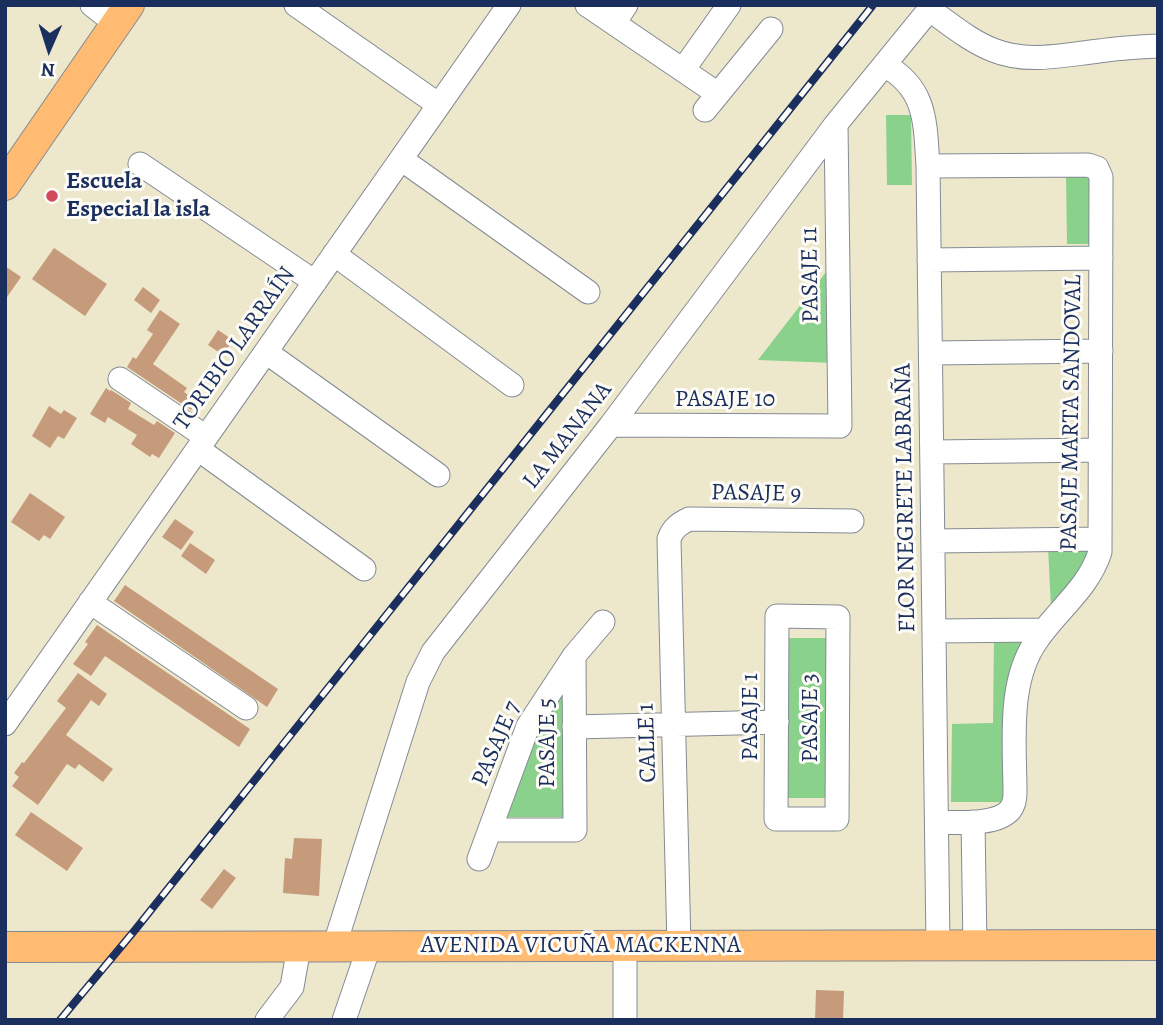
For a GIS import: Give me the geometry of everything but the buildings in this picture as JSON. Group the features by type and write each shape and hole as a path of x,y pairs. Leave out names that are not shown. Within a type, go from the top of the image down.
{"main road":[{"path":"5,185 122,14"},
{"name":"AVENIDA VICUÑA MACKENNA","path":"5,947 1158,945"}],"street":[{"path":"92,5 122,14"},
{"path":"296,5 439,105"},
{"name":"TORIBIO LARRAÍN","path":"8,715 509,5"},
{"path":"587,5 620,14 683,70 711,102 771,29"},
{"path":"683,70 729,5"},
{"path":"931,7 981,45 1008,55 1048,57 1158,46"},
{"name":"LA MANANA","path":"334,947 425,665 442,639 611,425 836,124 931,7"},
{"name":"FLOR NEGRETE LABRAÑA","path":"884,65 894,70 911,86 921,104 928,166 938,946"},
{"name":"PASAJE 11","path":"836,124 839,426"},
{"path":"401,159 587,292"},
{"path":"140,164 315,282"},
{"name":"PASAJE MARTA SANDOVAL","path":"928,166 1088,164 1097,168 1101,177 1100,552 1096,566 1087,580 1034,643 1019,680 1015,714 1016,793 1011,809 1000,817 974,822"},
{"path":"334,254 512,385"},
{"path":"929,260 1101,258"},
{"path":"931,353 1101,351"},
{"path":"266,352 438,475"},
{"path":"120,379 365,569"},
{"name":"PASAJE 10","path":"611,425 839,426"},
{"path":"932,452 1100,450"},
{"name":"PASAJE 9","path":"669,538 672,530 689,519 852,521"},
{"name":"CALLE 1","path":"669,538 679,946"},
{"path":"933,541 1100,539"},
{"path":"90,602 246,708"},
{"name":"PASAJE 1","path":"776,819 777,616 838,617"},
{"name":"PASAJE 3","path":"776,819 837,819 838,617"},
{"name":"PASAJE 7","path":"479,859 528,726 574,656 603,622"},
{"path":"934,631 1044,630"},
{"name":"PASAJE 5","path":"490,830 575,830 574,656"},
{"path":"574,727 777,722"},
{"path":"937,822 974,822 975,946"},
{"path":"625,946 625,1020"},
{"path":"267,1020 292,987 299,947"},
{"path":"344,1020 369,947"}],"green space":[{"path":"886,115 911,115 912,185 887,185"},
{"path":"1066,174 1091,174 1091,244 1067,244"},
{"path":"833,263 835,363 758,360"},
{"path":"1094,544 1075,583 1051,608 1048,546"},
{"path":"1034,635 1008,802 951,802 952,724 993,723 994,636"},
{"path":"782,638 830,638 829,798 782,798"},
{"path":"570,673 570,817 500,817 531,730"}],"railway":[{"path":"60,1020 135,930 873,5"}],"place":[{"name":"Escuela Especial la isla","path":"52,196"}]}
